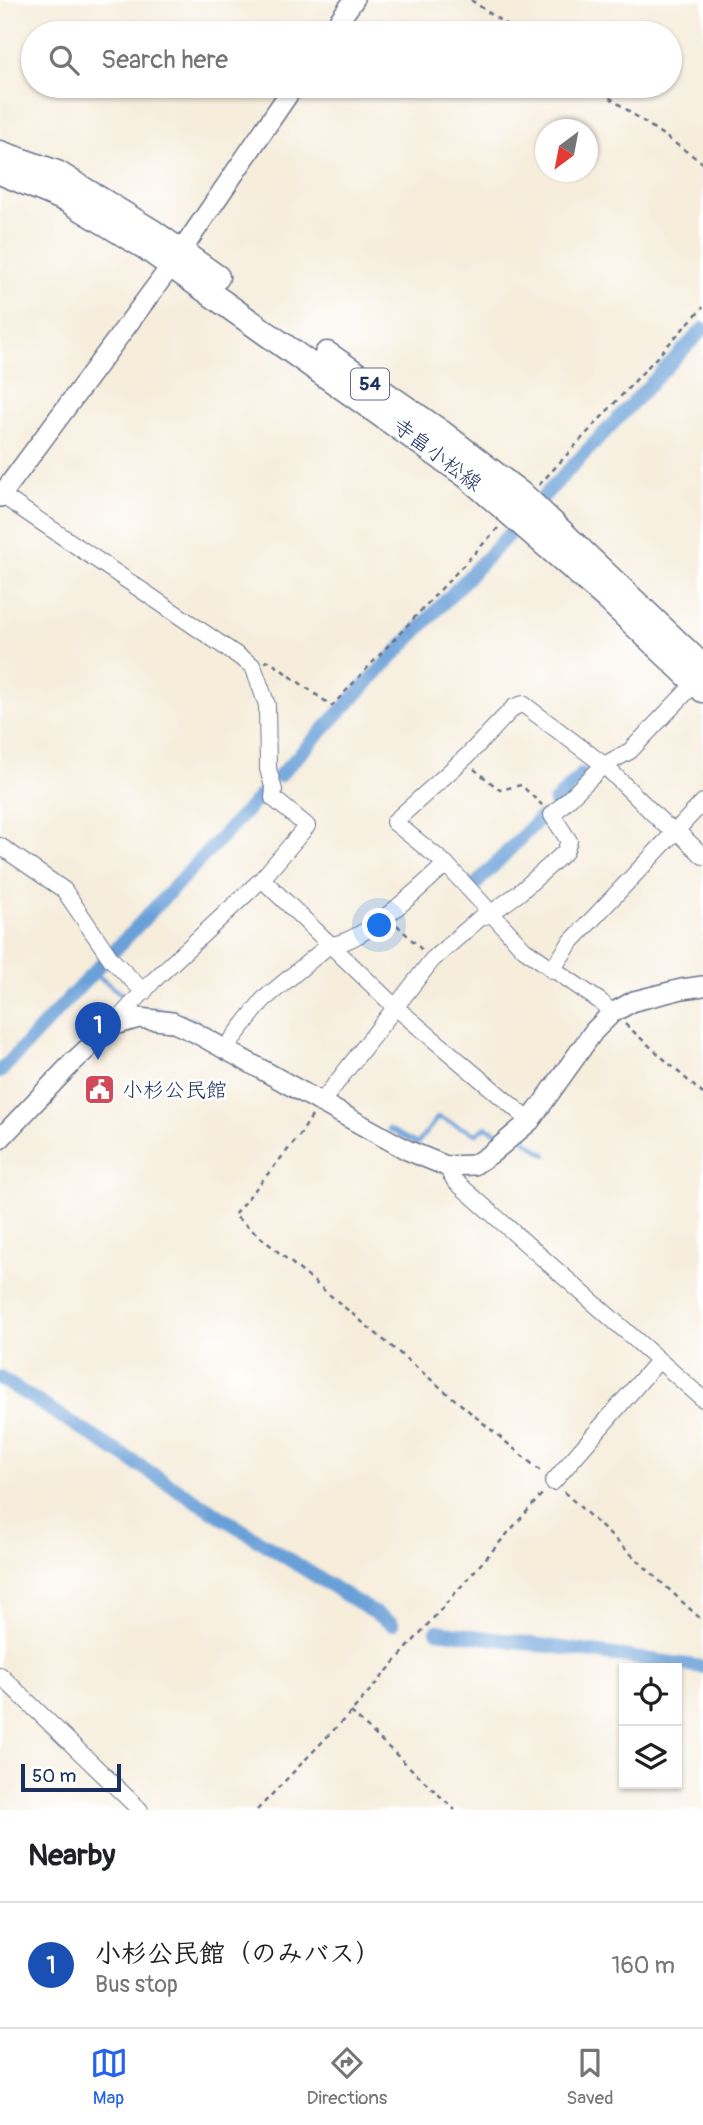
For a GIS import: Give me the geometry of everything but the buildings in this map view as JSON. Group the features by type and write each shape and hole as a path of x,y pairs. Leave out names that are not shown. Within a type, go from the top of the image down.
{"main road":[{"name":"寺畠小松線","path":"0,153 57,173 176,259 442,433 700,680"},
{"name":"寺畠小松線","path":"0,172 67,201 145,247 176,259"}],"street":[{"path":"339,21 354,0"},
{"path":"0,1139 73,1062 262,879 307,826 273,798 268,769 267,705 253,666 1,495 176,259 286,98"},
{"path":"320,1104 432,960 480,918 519,893 565,852 569,841 552,815 604,765 630,751 700,680"},
{"path":"612,1013 601,1002 524,949 446,864 394,822 463,760 514,707 523,704 604,765 665,825 677,831 703,856"},
{"path":"552,970 570,943 703,802"},
{"path":"0,846 64,890 111,959 144,992"},
{"path":"224,1050 263,1000 329,945 340,944 386,915 446,864"},
{"path":"262,879 394,1006 530,1121"},
{"path":"112,1026 139,1018 172,1022 320,1104 407,1150 446,1167 474,1165 530,1121 594,1031 612,1013 634,1002 703,986"},
{"path":"446,1167 455,1181 703,1399"},
{"path":"553,1482 658,1361"},
{"path":"0,1675 140,1810"}],"path":[{"path":"471,0 501,21"},
{"path":"610,98 703,163"},
{"path":"253,666 269,661 332,706 703,307"},
{"path":"463,760 500,790 521,785 552,815"},
{"path":"386,915 432,960"},
{"path":"612,1013 703,1094"},
{"path":"320,1104 300,1135 234,1215 553,1482 703,1621"},
{"path":"257,1810 352,1712 553,1482"},
{"path":"352,1712 455,1810"}],"waterway":[{"path":"542,498 703,329"},
{"path":"279,776 510,533"},
{"path":"555,802 582,774"},
{"path":"113,952 264,792"},
{"path":"476,884 540,818"},
{"path":"0,1072 104,961"},
{"path":"94,973 127,998"},
{"path":"155,1009 167,1013"},
{"path":"182,1017 196,1021 209,1030"},
{"path":"389,1129 417,1144 438,1117 476,1134 486,1127 500,1134"},
{"path":"525,1140 546,1155"},
{"path":"0,1378 392,1624"},
{"path":"437,1631 703,1667"}],"place":[{"name":"小杉公民館（のみバス）","path":"98,1060"},
{"name":"小杉公民館","path":"99,1090"}]}
